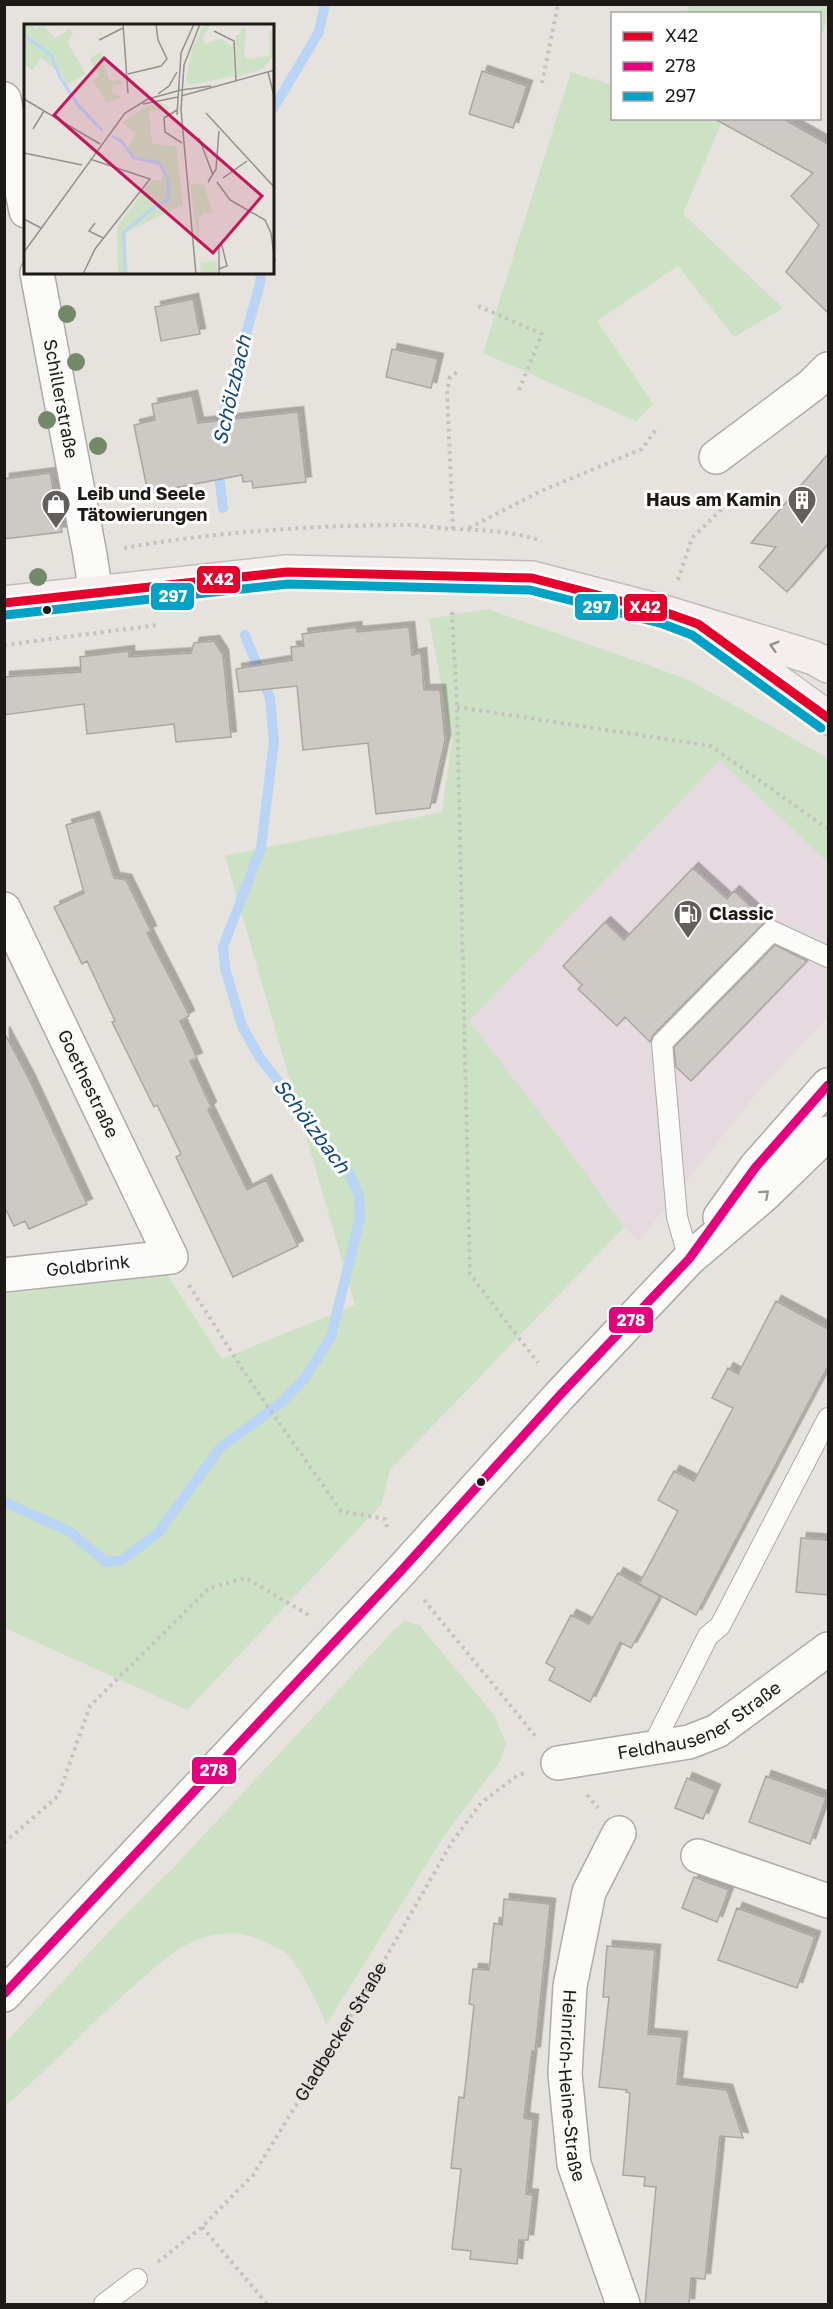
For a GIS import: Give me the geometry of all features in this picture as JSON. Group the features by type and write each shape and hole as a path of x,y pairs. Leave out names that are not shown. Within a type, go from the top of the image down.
{"main road":[{"path":"4,603 287,572 531,578 667,613 814,658 828,666"},
{"path":"698,624 828,718"}],"street":[{"path":"4,99 24,201"},
{"name":"Schillerstraße","path":"37,274 96,594"},
{"path":"716,457 812,385 828,369"},
{"name":"Goethestraße","path":"4,909 171,1257"},
{"path":"688,1259 755,1168 828,1085"},
{"path":"4,1995 400,1572 561,1394 688,1259 763,1196 828,1133"},
{"name":"Goldbrink","path":"4,1275 171,1257"},
{"name":"Feldhausener Straße","path":"558,1763 689,1742 717,1731 828,1649"},
{"name":"Heinrich-Heine-Straße","path":"619,1833 589,1892 570,1986 565,2074 574,2164 623,2304"},
{"path":"698,1856 828,1901"}],"lane":[{"path":"688,1259 677,1217 662,1043 772,931 828,957"},
{"path":"651,1749 708,1636 720,1626 828,1418"},
{"path":"111,2302 137,2279"}],"path":[{"path":"542,83 558,4"},
{"path":"478,306 542,334 519,390"},
{"path":"453,529 447,391 450,377 460,370"},
{"path":"469,528 541,491 642,449 658,427"},
{"path":"676,588 692,538 730,501 716,457"},
{"path":"450,575 457,707 470,1274 538,1363"},
{"path":"4,645 159,625"},
{"path":"457,707 711,746 828,829"},
{"path":"171,1257 248,1378 341,1511 385,1519 400,1572 558,1763"},
{"path":"4,1843 58,1796 90,1706 209,1588 246,1578 341,1634"},
{"name":"Gladbecker Straße","path":"137,2279 202,2227 254,2175 370,1985 452,1842 481,1803 518,1775 558,1763"},
{"path":"202,2227 267,2304"}],"shaded area":[{"name":"Classic","path":"720,760 828,863 828,1017 765,1083 639,1241 624,1227 469,1021"}],"green space":[{"path":"690,4 828,5 828,17 821,37 821,12 686,12"},
{"path":"571,72 611,85 611,120 723,120 683,214 783,308 734,337 678,266 597,321 653,404 636,421 483,353"},
{"path":"487,609 687,679 828,758 828,863 720,760 469,1021 568,1149 624,1227 390,1470 381,1505 187,1710 5,1628 5,1294 167,1275 222,1359 355,1305 225,856 442,812 452,740 429,619"},
{"path":"405,1621 419,1625 494,1715 506,1744 499,1763 444,1836 326,2025 315,1998 292,1960 285,1953 247,1935 231,1933 206,1937 181,1948 159,1964 5,2106 5,2043"}],"building":[{"path":"482,71 527,86 513,128 469,114"},
{"path":"717,120 786,120 828,144 828,313 786,272 819,225 791,196 813,173"},
{"path":"193,299 200,334 161,341 155,307"},
{"path":"392,349 438,359 431,388 386,377"},
{"path":"192,396 198,423 298,412 306,482 253,488 252,481 243,482 242,475 148,493 134,425 155,420 152,404"},
{"name":"Haus am Kamin","path":"828,454 828,544 787,592 759,567 776,547 751,543"},
{"path":"50,473 62,532 4,539 4,479"},
{"path":"356,627 357,632 409,627 412,655 421,653 424,690 440,690 445,740 430,808 376,814 368,743 303,750 297,686 239,692 236,669 292,660 291,647 304,646 302,634"},
{"path":"214,641 223,655 231,737 176,742 174,724 87,734 84,704 4,715 4,677 81,672 80,657 129,651 129,657 191,653 194,643"},
{"path":"94,817 114,878 126,880 151,931 147,933 189,1016 180,1021 197,1058 190,1061 211,1107 208,1110 247,1190 266,1180 298,1246 233,1277 176,1157 181,1154 157,1105 154,1107 112,1022 115,1021 87,961 82,964 54,907 84,893 66,825"},
{"path":"693,868 727,899 734,891 766,921 653,1035 650,1042 625,1017 617,1026 578,989 582,985 563,966 605,922 624,940"},
{"path":"775,945 807,961 691,1081 676,1067 674,1047"},
{"path":"4,1032 29,1079 87,1204 29,1229 25,1221 14,1226 4,1206"},
{"path":"776,1301 828,1329 828,1366 696,1615 639,1584 678,1511 658,1500 674,1471 694,1481 733,1408 712,1398 728,1368 738,1374"},
{"path":"801,1538 828,1540 828,1595 796,1592"},
{"path":"618,1573 660,1596 631,1648 620,1642 590,1702 549,1680 555,1668 546,1663 571,1615 589,1624"},
{"path":"766,1776 826,1798 810,1844 749,1822"},
{"path":"687,1778 715,1790 703,1819 675,1808"},
{"path":"694,1877 729,1890 717,1922 682,1908"},
{"path":"504,1899 550,1904 535,2052 532,2051 524,2118 533,2120 526,2194 533,2195 528,2240 519,2240 517,2264 470,2259 471,2251 452,2249 461,2169 451,2168 459,2097 464,2098 474,2005 469,2004 473,1969 489,1970 494,1923 502,1925"},
{"path":"737,1908 815,1937 797,1988 718,1960"},
{"path":"607,1946 655,1950 648,2034 682,2037 677,2084 727,2090 743,2138 720,2136 705,2279 691,2278 689,2304 645,2304 656,2187 644,2186 645,2177 623,2175 630,2093 626,2092 627,2090 599,2087 609,1997 603,1997"}],"waterway":[{"name":"Schölzbach","path":"274,107 319,32 325,4"},
{"name":"Schölzbach","path":"218,433 261,274"},
{"name":"Schölzbach","path":"218,466 223,508"},
{"name":"Schölzbach","path":"4,1502 69,1531 106,1562 122,1560 158,1533 220,1448 281,1403 305,1378 331,1337 360,1218 359,1195 348,1171 260,1058 242,1026 225,968 223,947 261,848 274,742 270,698 245,635"}],"transit line":[{"name":"X42","path":"4,603 287,572 532,578 667,613 698,624 828,718"},
{"name":"297","path":"5,615 288,584 530,590 663,624 692,635 821,728"},
{"name":"278","path":"4,1994 400,1572 561,1394 689,1259 755,1168 828,1085"}],"place":[{"name":"Haus am Kamin","path":"802,526"},
{"name":"Leib und Seele Tätowierungen","path":"56,530"},
{"name":"Classic","path":"688,940"}]}
